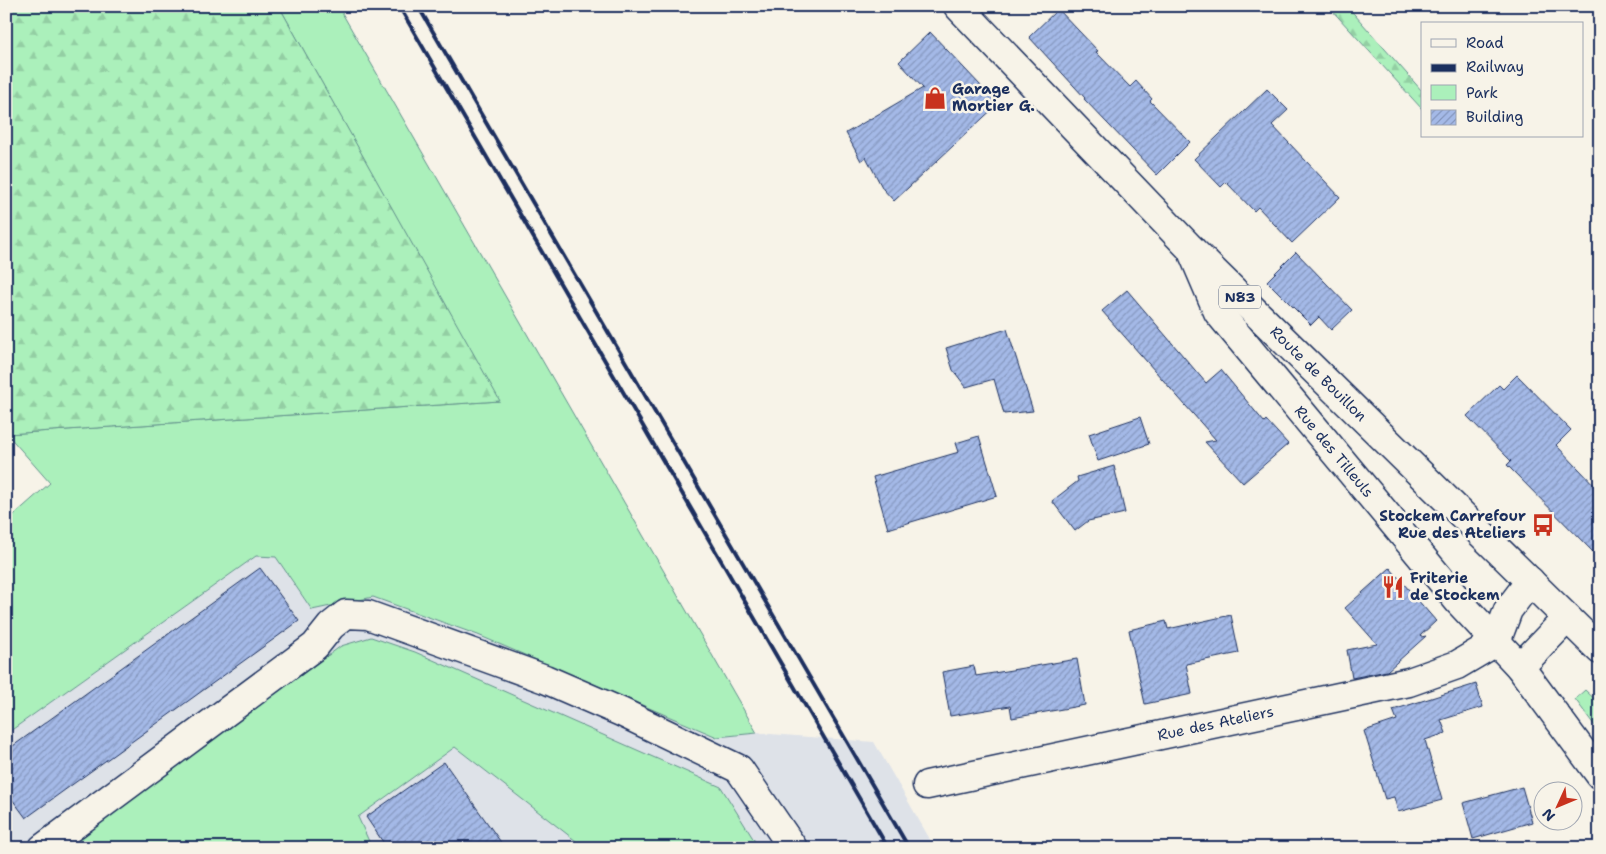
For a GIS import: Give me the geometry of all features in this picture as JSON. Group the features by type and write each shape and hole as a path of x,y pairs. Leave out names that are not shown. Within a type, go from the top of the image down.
{"street":[{"name":"Route de Bouillon","path":"958,6 1191,249 1600,650"},
{"name":"Rue des Tilleuls","path":"1191,249 1218,312 1460,603 1520,667 1600,775"},
{"path":"1496,642 1508,610 1530,581"},
{"path":"43,848 315,646 331,626 346,614 368,615 545,679 621,712 740,769 793,848"},
{"path":"1520,667 1567,618"},
{"name":"Rue des Ateliers","path":"927,785 1409,682 1457,665 1496,642"}],"shaded area":[{"path":"256,556 276,556 312,610 373,597 478,635 717,737 757,733 874,742 935,848 6,848 6,734"}],"green space":[{"path":"6,6 279,6 500,401 7,434"},
{"path":"279,6 338,6 757,733 717,737 478,635 373,597 312,610 276,557 256,556 6,734 6,522 50,483 7,434 499,401"},
{"path":"1328,6 1347,6 1421,90 1421,108"},
{"path":"371,637 415,652 721,787 759,848 585,848 455,747 358,817 372,848 80,848 73,842 341,646"},
{"path":"1585,690 1600,704 1600,733 1575,699"}],"building":[{"path":"1058,9 1130,87 1136,81 1152,99 1150,101 1190,142 1157,175 1084,99 1029,37"},
{"path":"930,32 998,104 894,201 883,189 866,157 861,161 846,133 923,88 899,62"},
{"path":"1267,89 1288,110 1272,125 1340,197 1292,243 1258,207 1254,211 1226,182 1221,187 1194,159"},
{"path":"1296,252 1352,310 1331,330 1319,317 1311,325 1267,281"},
{"path":"1127,290 1206,383 1221,370 1264,422 1266,420 1288,444 1243,483 1205,442 1216,440 1102,311"},
{"path":"1007,329 1033,411 1004,414 994,379 966,387 953,370 946,348"},
{"path":"1517,375 1571,430 1556,445 1600,491 1600,559 1507,465 1511,461 1467,416 1499,385 1503,389"},
{"path":"1140,417 1149,444 1098,461 1089,434"},
{"path":"979,436 997,496 888,529 873,477 959,452 956,443"},
{"path":"1114,466 1125,513 1088,521 1075,531 1052,501 1078,481 1077,477"},
{"path":"260,568 299,621 26,818 6,791 6,751"},
{"path":"1390,568 1436,621 1420,636 1426,636 1387,671 1352,678 1347,650 1377,644 1345,608"},
{"path":"1231,615 1239,653 1186,664 1192,694 1145,704 1129,630 1166,621 1168,629"},
{"path":"1077,659 1085,705 1012,718 1010,706 950,716 942,672 974,666 976,676"},
{"path":"1476,684 1483,707 1441,720 1446,733 1425,740 1442,800 1398,812 1394,797 1385,799 1364,731 1397,720 1393,710"},
{"path":"444,762 505,848 387,848 366,817"},
{"path":"1522,787 1532,822 1473,839 1463,803"}],"railway":[{"path":"399,6 888,848"},
{"path":"418,6 909,848"}],"place":[{"name":"Garage Mortier G.","path":"935,98"},
{"name":"Stockem Carrefour Rue des Ateliers","path":"1543,525"},
{"name":"Friterie de Stockem","path":"1393,587"}]}
